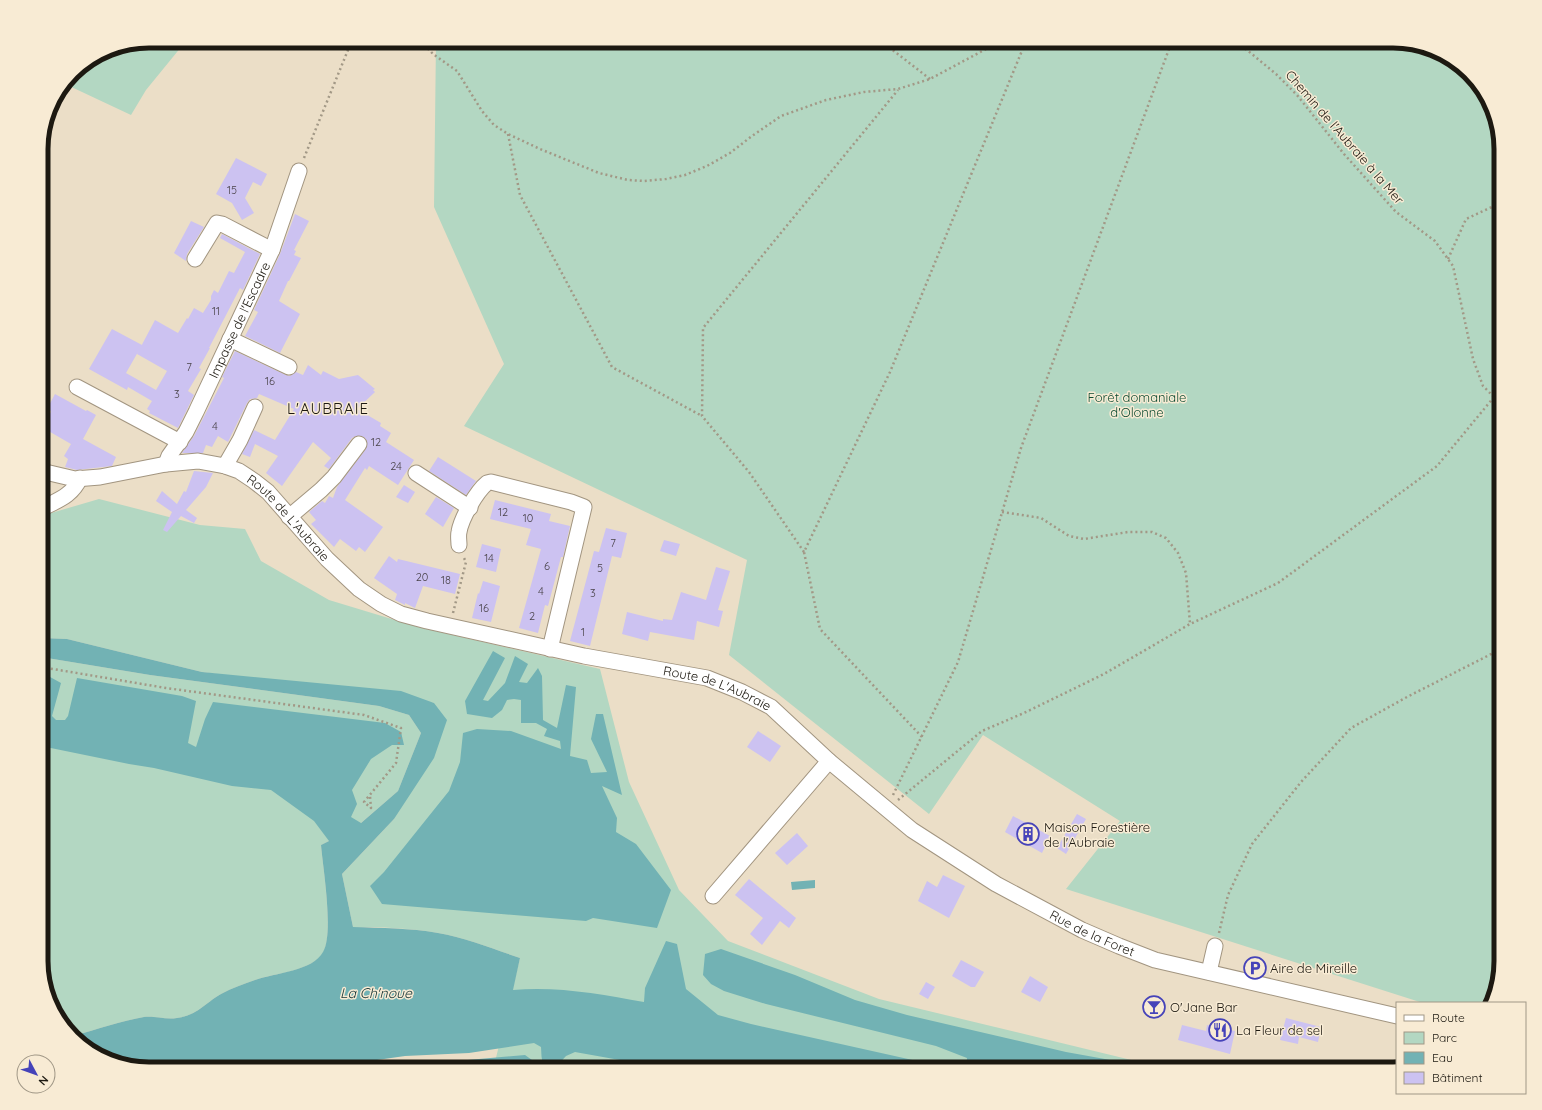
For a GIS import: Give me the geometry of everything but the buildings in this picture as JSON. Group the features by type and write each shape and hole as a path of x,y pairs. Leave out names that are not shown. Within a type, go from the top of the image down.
{"street":[{"name":"Impasse de l'Escadre","path":"166,464 169,456 180,442 196,412 272,250 300,171"},
{"path":"195,259 216,224 222,224 272,250"},
{"path":"230,339 289,366"},
{"path":"76,387 180,442"},
{"path":"225,466 240,440 255,407"},
{"path":"289,517 322,490 334,477 359,444"},
{"name":"Route de L'Aubraie","path":"48,473 60,476 80,478 100,478 166,464 198,462 225,466 239,471 268,492 289,517 359,589 381,604 401,614 427,622 550,649 707,678 742,692 771,707 829,761"},
{"path":"416,473 470,508"},
{"path":"48,505 70,493 76,487 80,478"},
{"path":"459,545 461,524 483,486 487,483 491,482 584,506 550,649"},
{"path":"713,896 829,761"},
{"name":"Rue de la Foret","path":"829,761 912,830 996,884 1082,930 1155,960 1396,1016"},
{"path":"1209,972 1215,946"}],"path":[{"path":"300,171 349,48"},
{"path":"427,48 433,54 457,71 482,111 494,125 508,134 540,149 599,172 628,180 644,181 666,179 685,175 713,162 730,153 781,116 826,100 864,92 898,89 930,79 988,48"},
{"path":"890,48 930,79"},
{"path":"804,552 890,372 1023,48"},
{"path":"886,809 958,662 1021,448 1169,48"},
{"name":"Chemin de l'Aubraie à la Mer","path":"1244,48 1276,74 1297,95 1371,185 1396,212 1435,241 1453,266 1473,359 1483,386 1494,396"},
{"path":"702,416 702,328 898,89"},
{"path":"508,134 520,195 612,367 702,416 749,472 804,552 820,629 922,736"},
{"path":"1448,260 1466,219 1494,206"},
{"path":"886,809 982,731 1024,713 1104,674 1190,624 1278,583 1436,466 1494,396"},
{"path":"1002,512 1041,518 1069,536 1084,540 1128,532 1152,532 1166,538 1178,553 1186,573 1190,624"},
{"path":"451,619 466,562 459,545"},
{"path":"1215,946 1228,895 1252,844 1300,782 1351,728 1407,697 1494,653"},
{"path":"48,668 166,688 364,715 401,728 396,763 370,796"}],"green space":[{"path":"149,48 180,48 146,90 131,115 70,86 93,65 123,51"},
{"name":"Forêt domaniale d'Olonne","path":"436,48 1399,48 1425,53 1437,58 1454,69 1469,83 1484,105 1491,123 1494,149 1494,961 1491,987 1485,1002 1420,1002 1066,889 1120,821 983,735 929,814 729,655 747,560 464,426 504,364 434,207"},
{"path":"99,499 200,525 245,529 261,561 329,600 418,627 600,669 629,782 679,890 728,941 879,999 1140,1062 495,1062 520,958 469,941 438,933 396,928 353,927 342,874 394,819 434,703 202,672 67,639 48,638 48,514"},
{"path":"48,658 150,675 379,706 409,715 421,733 398,791 355,828 321,845 327,900 328,931 323,953 318,959 302,968 255,980 234,988 215,997 196,1011 184,1016 169,1019 144,1017 80,1034 65,1017 53,993 50,980 48,967"}],"water":[{"name":"La Ch'noue","path":"48,638 67,639 202,672 401,691 434,703 447,720 434,758 394,819 342,874 353,927 406,929 438,933 469,941 520,958 513,990 562,990 644,1002 645,988 666,941 677,944 686,989 718,1015 751,1024 922,1062 631,1062 575,1052 566,1056 560,1062 544,1062 541,1047 534,1043 469,1053 405,1056 363,1062 143,1062 117,1057 99,1048 80,1034 144,1017 169,1019 184,1016 196,1011 215,997 229,990 255,980 302,967 318,958 323,952 328,931 327,900 321,845 329,841 314,821 271,790 232,786 154,768 48,747 48,676 61,683 52,716 56,720 65,720 68,716 77,678 182,696 196,701 188,743 196,747 205,719 213,702 385,723 401,732 404,745 392,745 371,759 352,790 357,804 351,817 361,823 398,791 421,733 409,715 379,706 150,675 48,658"},
{"path":"493,651 505,658 483,700 488,701 505,683 515,656 528,664 519,682 527,683 538,668 542,676 543,720 557,728 566,685 576,687 570,756 587,760 591,773 607,772 591,739 596,714 603,714 622,795 602,786 617,818 616,832 636,844 671,890 657,928 593,918 586,921 382,904 370,886 384,872 449,791 460,762 463,733 477,729 511,731 561,749 560,741 544,736 547,729 536,723 521,723 521,700 507,700 502,710 492,718 467,714 465,701"},
{"path":"815,880 815,888 792,890 791,882"},
{"path":"721,949 795,975 855,1000 907,1015 1116,1062 967,1062 967,1058 936,1046 766,1004 724,991 711,984 703,975 705,954"},
{"path":"525,1055 532,1060 532,1062 446,1062"}],"place":[{"name":"Maison Forestière de l'Aubraie","path":"1028,834"},
{"name":"Aire de Mireille","path":"1255,968"},
{"name":"O'Jane Bar","path":"1154,1007"},
{"name":"La Fleur de sel","path":"1220,1030"}],"district":[{"name":"L'AUBRAIE","path":"328,408"}]}
